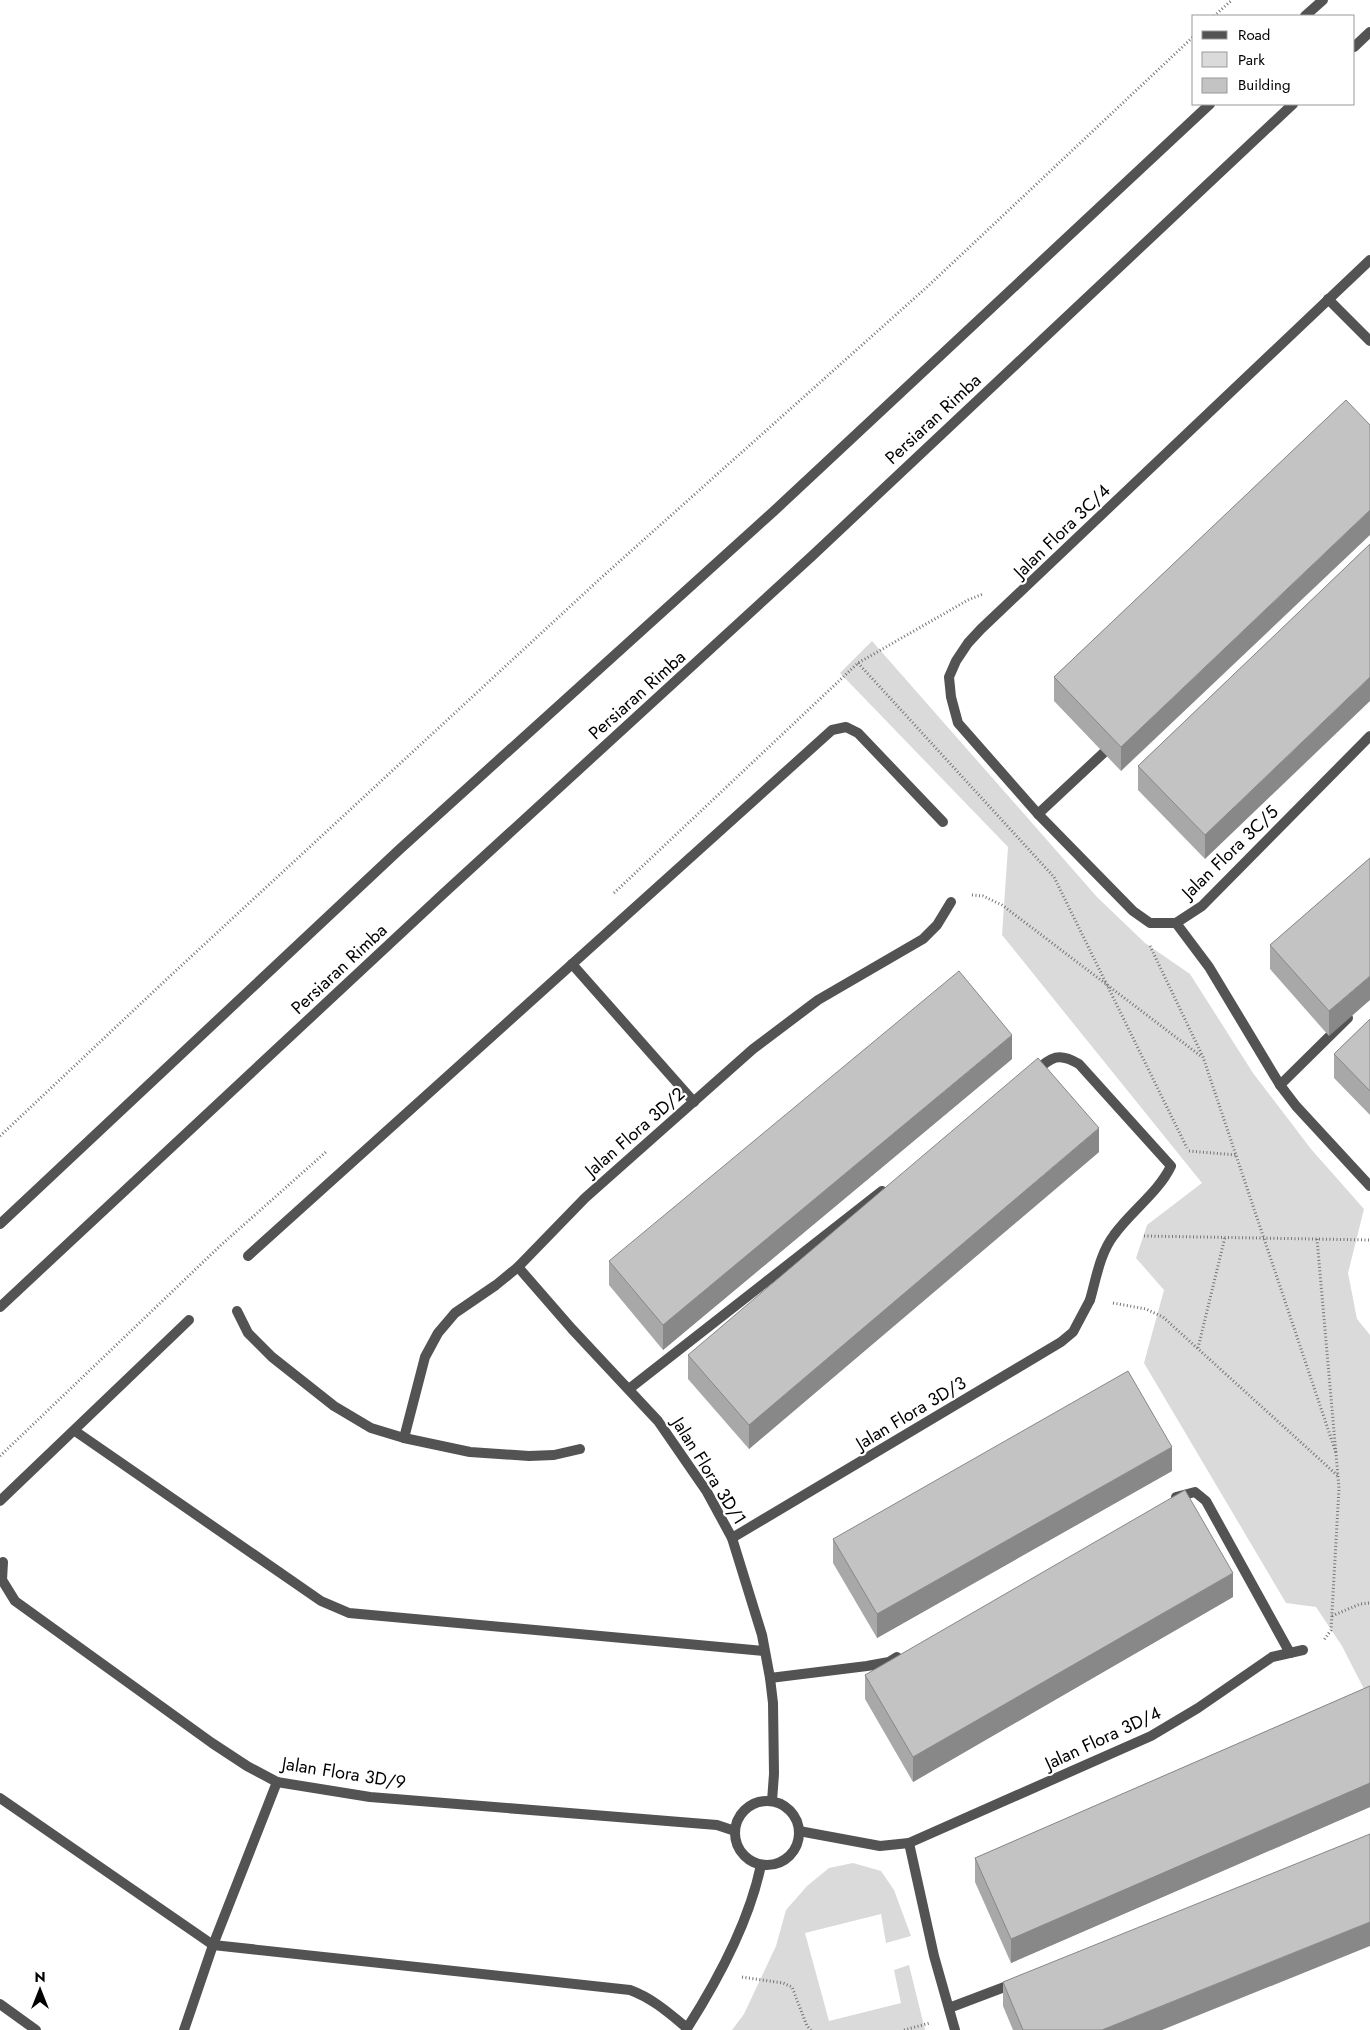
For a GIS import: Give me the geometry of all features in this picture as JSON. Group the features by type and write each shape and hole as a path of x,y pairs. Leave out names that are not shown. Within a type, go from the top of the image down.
{"street":[{"path":"1306,15 1323,0"},
{"path":"1355,46 1370,32"},
{"path":"0,1224 400,849 774,511 1209,105"},
{"name":"Persiaran Rimba","path":"0,1307 443,894 812,556 1292,105"},
{"name":"Jalan Flora 3C/4","path":"1038,814 958,723 951,697 949,677 956,661 968,643 982,629 1370,260"},
{"path":"1328,299 1370,341"},
{"path":"248,1256 832,730 846,726 858,733 943,822"},
{"name":"Jalan Flora 3C/5","path":"1038,814 1133,911 1150,923 1176,923 1202,906 1370,736"},
{"path":"1038,814 1117,740"},
{"name":"Jalan Flora 3D/2","path":"404,1438 426,1357 438,1333 455,1313 496,1285 518,1267 585,1198 753,1049 818,1000 923,939 937,925 950,902"},
{"path":"1176,923 1209,967 1280,1085 1314,1128 1370,1186"},
{"path":"572,964 694,1102"},
{"path":"1280,1085 1356,1010"},
{"path":"1028,1077 1051,1058 1066,1056 1079,1064 1171,1166"},
{"name":"Jalan Flora 3D/3","path":"732,1538 1061,1342 1073,1332 1090,1300 1102,1258 1113,1235 1165,1178 1171,1166"},
{"path":"629,1389 887,1187"},
{"name":"Jalan Flora 3D/1","path":"518,1267 658,1421 707,1492 732,1538 762,1635 770,1678 774,1738 772,1801"},
{"path":"237,1311 248,1333 258,1344 334,1406 372,1428 404,1438 470,1452 529,1456 566,1453 580,1449"},
{"path":"0,1502 189,1320"},
{"path":"75,1431 321,1601 350,1613 764,1651"},
{"path":"1170,1499 1179,1494 1195,1492 1206,1501 1290,1653"},
{"name":"Jalan Flora 3D/9","path":"3,1562 2,1580 15,1601 212,1743 247,1766 277,1782 370,1797 717,1825 735,1832"},
{"name":"Jalan Flora 3D/4","path":"910,1843 1151,1736 1198,1708 1272,1657 1303,1650"},
{"path":"770,1678 889,1662 906,1652"},
{"path":"184,2030 213,1944 277,1782"},
{"path":"0,1798 213,1944 630,1990 643,1994 657,2003 686,2029 730,1953 752,1898 762,1864"},
{"path":"761,1801 772,1801 781,1804 794,1815 799,1832 799,1841 795,1850 780,1862 762,1864 745,1856 736,1840 735,1832 737,1821 751,1805 761,1801"},
{"path":"799,1832 829,1835 873,1845 910,1843 934,1956 955,2030"},
{"path":"949,2008 1024,1980"},
{"path":"0,2004 36,2030"}],"path":[{"path":"1215,15 1232,0"},
{"path":"0,1136 168,978 595,584 927,287 1192,38"},
{"path":"858,663 1054,876 1189,1151"},
{"path":"950,902 968,894 983,896 1002,904 1203,1057"},
{"path":"1150,946 1203,1057 1336,1452"},
{"path":"1171,1166 1189,1151 1236,1155"},
{"path":"1113,1235 1370,1240"},
{"path":"1198,1348 1225,1237"},
{"path":"1303,1650 1322,1642 1331,1630 1338,1476 1318,1239"},
{"path":"1090,1300 1146,1309 1163,1317 1338,1476"},
{"path":"1332,1616 1360,1604 1370,1603"},
{"path":"719,1974 783,1983 792,1986 807,2026 811,2030"}],"green space":[{"path":"872,641 1097,897 1145,943 1190,974 1253,1073 1311,1149 1364,1209 1348,1273 1357,1319 1370,1335 1370,1689 1365,1691 1342,1646 1316,1607 1286,1603 1144,1363 1164,1290 1136,1258 1147,1225 1202,1183 1002,935 1008,847 840,673"},
{"path":"853,1863 881,1871 894,1890 911,1936 886,1943 881,1914 805,1933 829,2021 901,2003 894,1970 909,1965 925,2030 732,2030 744,2014 776,1946 786,1910 807,1886 829,1868"}],"building":[{"path":"1346,400 1370,425 1370,510 1121,747 1054,677"},
{"path":"1370,544 1370,677 1205,835 1138,766"},
{"path":"1370,858 1370,976 1329,1011 1270,945"},
{"path":"959,971 1012,1035 663,1325 609,1261"},
{"path":"1370,1019 1370,1091 1334,1054"},
{"path":"1038,1058 1099,1128 749,1425 688,1355"},
{"path":"1128,1371 1172,1447 877,1614 833,1539"},
{"path":"1185,1490 1233,1573 913,1757 865,1675"},
{"path":"1370,1686 1370,1783 1011,1939 975,1858"},
{"path":"1370,1834 1370,1922 1102,2030 1023,2030 1003,1982"}]}
